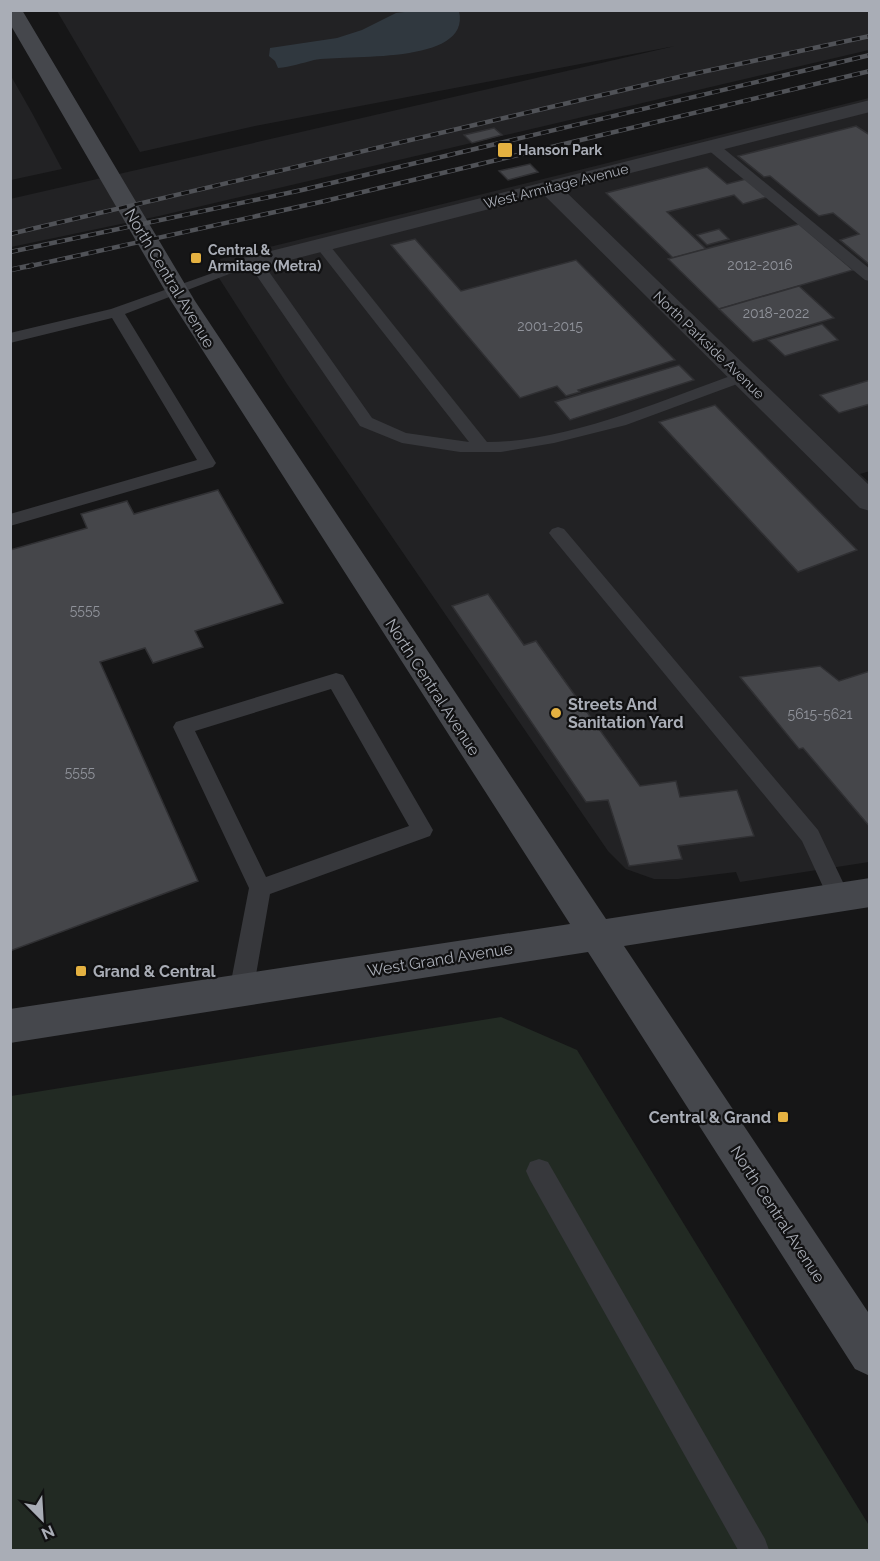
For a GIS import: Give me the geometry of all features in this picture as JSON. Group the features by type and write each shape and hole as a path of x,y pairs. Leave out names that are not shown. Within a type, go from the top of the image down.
{"street":[{"name":"North Central Avenue","path":"12,10 183,302 870,1354"},
{"name":"West Armitage Avenue","path":"249,263 870,106"},
{"name":"North Parkside Avenue","path":"549,188 870,502"},
{"name":"West Grand Avenue","path":"10,1026 241,992 854,894"}],"lane":[{"path":"712,146 870,277"},
{"path":"322,245 482,447"},
{"path":"10,338 116,312 249,263 366,422 402,438 460,447 501,447 554,438 620,421 742,377"},
{"path":"10,520 207,463 116,312"},
{"path":"558,534 810,836 854,894"},
{"path":"241,992 260,888 183,727 336,680 422,830 260,888"},
{"path":"539,1171 754,1551"}],"shaded area":[{"path":"57,11 869,11 869,50 159,216 11,247 10,199 675,46 255,126 140,152"},
{"path":"459,11 458,29 446,41 427,49 403,54 314,60 278,68 269,56 270,48 337,38 362,30 396,13"},
{"path":"11,76 32,113 62,169 11,180"},
{"path":"869,98 870,471 860,474 870,483 869,862 740,882 736,872 678,879 654,879 626,869 608,851 287,384 210,264 221,262 220,259"},
{"path":"501,1017 577,1050 870,1527 869,1550 11,1550 11,1096"}],"building":[{"path":"856,126 870,135 870,265 840,240 859,234 833,213 819,216 770,176 764,177 738,156"},
{"path":"494,128 502,135 472,143 464,135"},
{"path":"530,164 538,172 508,180 499,171"},
{"path":"707,167 727,184 746,179 767,197 743,204 734,195 667,212 706,249 673,258 606,193"},
{"path":"799,224 853,270 719,309 668,259"},
{"path":"719,229 729,239 707,245 697,235"},
{"path":"415,239 461,291 576,260 675,360 578,390 580,392 566,396 557,386 520,398 391,245"},
{"path":"799,286 834,318 753,342 719,309"},
{"path":"822,324 838,340 785,356 768,340"},
{"path":"679,365 694,380 570,420 555,402"},
{"path":"870,380 870,404 839,413 820,395"},
{"path":"715,405 857,550 798,572 659,422"},
{"path":"218,490 283,603 195,631 203,647 153,663 145,648 100,662 198,881 10,951 10,550 87,528 81,514 127,501 134,514"},
{"name":"Streets And Sanitation Yard","path":"488,594 524,645 536,641 640,786 676,781 680,797 737,790 754,836 678,846 682,859 629,866 608,800 586,802 452,606"},
{"path":"820,666 839,681 870,671 870,827 803,748 799,749 740,677"}],"railway":[{"path":"10,234 683,76 870,36"},
{"path":"10,252 302,190 870,55"},
{"path":"26,267 325,201 870,71"},
{"path":"10,270 33,265"}],"place":[{"name":"Hanson Park","path":"505,150"},
{"name":"Central & Armitage (Metra)","path":"196,258"},
{"name":"Streets And Sanitation Yard","path":"556,713"},
{"name":"Grand & Central","path":"81,971"},
{"name":"Central & Grand","path":"783,1117"}]}
